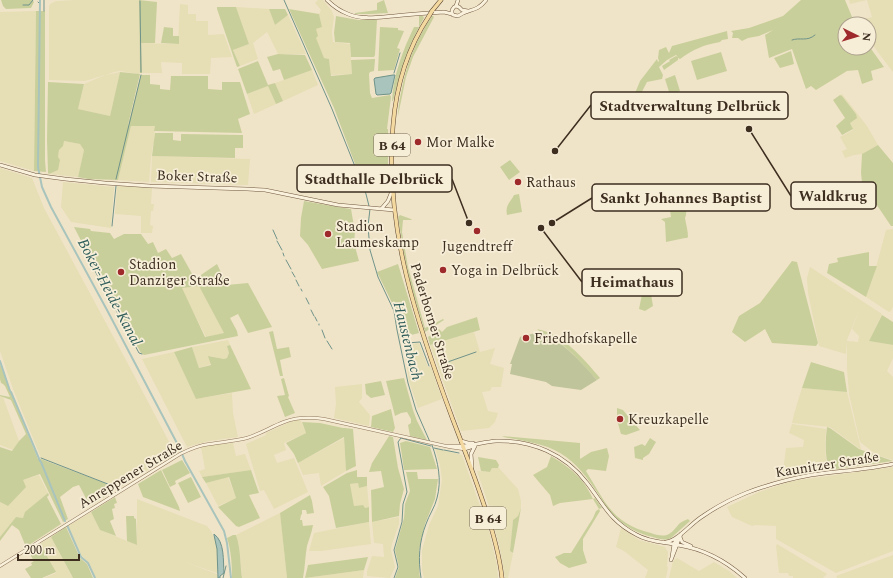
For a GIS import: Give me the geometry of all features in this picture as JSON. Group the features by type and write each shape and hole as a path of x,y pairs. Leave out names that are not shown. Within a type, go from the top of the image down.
{"main road":[{"path":"327,0 343,12 358,17 379,17 444,12 452,12 456,16 459,16 459,0"},
{"name":"Paderborner Straße","path":"441,0 416,36 408,55 397,96 392,140 391,169 394,210 401,252 415,308 493,533 502,578"},
{"path":"452,12 454,7 469,11 474,10 486,0"},
{"name":"Boker Straße","path":"0,165 46,177 150,186 265,190 338,205 394,210"},
{"path":"382,208 388,201 392,191"},
{"path":"462,441 476,445"},
{"path":"464,447 483,442 505,441 532,445 552,452 576,470 587,482 604,507 617,521 632,532 641,537 698,549"},
{"path":"472,470 471,454 476,445"},
{"name":"Kaunitzer Straße","path":"679,537 681,533 702,516 720,505 744,494 772,484 811,475 893,464"},
{"path":"662,542 670,541 679,537"},
{"path":"676,544 671,560 679,537"},
{"path":"679,537 682,542 719,559 746,578"},
{"path":"662,542 672,550 672,554"}],"street":[{"name":"Anreppener Straße","path":"0,566 182,453 203,445 246,438 289,420 309,417 337,421 433,444 464,447"}],"shaded area":[{"path":"139,0 140,73 120,71 106,75 120,72 110,116 78,109 84,84 105,75 85,81 49,80 49,6 56,1"},
{"path":"318,0 323,0 332,11 334,17 332,32 333,42 350,44 352,74 331,75 329,59 324,58 315,38 316,29 322,27 319,14 321,10 315,3"},
{"path":"849,0 867,0 850,4"},
{"path":"867,0 893,0 893,72 877,51 877,16 872,16"},
{"path":"180,4 188,5 188,14 196,14 196,21 208,21 208,35 224,34 232,57 211,58 210,74 182,74 182,63 161,62 162,73 142,73 141,43 178,44"},
{"path":"236,7 269,9 275,25 288,15 306,54 278,54 267,32 253,43 258,59 240,66 233,50 249,44"},
{"path":"36,11 34,171 0,161 0,12"},
{"path":"312,70 318,85 283,101 275,83"},
{"path":"268,86 276,104 254,114 247,94"},
{"path":"842,94 867,126 878,145 862,154 845,158 842,151 847,149 840,137 853,130 850,123 856,114 840,95"},
{"path":"131,126 155,126 149,182 118,180"},
{"path":"63,141 80,144 84,150 78,177 49,174 58,170 59,150"},
{"path":"152,156 250,159 248,185 151,182"},
{"path":"0,168 32,178 44,208 175,453 119,488 41,458 13,389 0,351"},
{"path":"63,182 114,187 111,228 71,222 61,207"},
{"path":"117,186 152,188 151,204 154,204 153,211 151,211 150,225 153,226 152,233 141,233 141,216 115,214"},
{"path":"893,229 893,307 889,312 866,297 874,275 886,230"},
{"path":"810,267 882,314 869,341 893,345 893,358 887,371 893,377 893,460 877,455 860,442 849,394 847,341 858,342 859,336 852,329 862,303 847,340 846,354 819,346 808,293 807,278"},
{"path":"200,286 224,333 206,337 181,288"},
{"path":"474,332 480,352 495,348 490,364 504,368 501,387 492,387 490,391 482,392 488,411 498,413 495,422 489,428 461,431 430,345"},
{"path":"228,340 230,345 227,346 229,353 227,358 224,359 209,356 211,364 199,368 192,347"},
{"path":"419,343 428,367 431,367 442,399 418,408 409,381 404,345"},
{"path":"174,352 196,399 232,393 233,413 238,437 209,441 187,447 142,359"},
{"path":"362,384 362,398 359,402 370,415 369,426 334,418 336,404 335,387"},
{"path":"802,388 847,392 861,449 830,427 792,423"},
{"path":"0,396 3,397 19,441 13,450 0,445"},
{"path":"300,419 306,433 284,443 286,450 274,455 277,463 294,458 308,492 274,509 264,490 260,491 246,444 266,435 266,433"},
{"path":"792,424 826,429 825,446 829,470 818,470 794,474 782,479 786,448 803,447 804,440 789,433"},
{"path":"344,438 346,471 321,486 319,473 303,475 298,463"},
{"path":"233,443 236,456 245,454 251,470 202,477 199,471 205,469 201,447"},
{"path":"435,448 462,455 489,531 497,565 498,578 424,578 422,570 422,550 429,525 438,506 442,480 440,465"},
{"path":"893,467 893,551 836,573 776,539 776,526 752,526 732,517 727,507 759,492 792,481"},
{"path":"492,468 499,468 518,489 521,501 521,508 518,516 513,520 510,551 513,554 508,578 505,578 500,549 489,507 494,505 489,506 477,471 490,472"},
{"path":"39,475 48,493 23,518 16,517 0,537 0,502 8,506 23,480"},
{"path":"228,477 236,498 218,506 206,483"},
{"path":"358,483 359,488 367,486 369,507 365,508 363,505 354,506 350,484"},
{"path":"137,499 207,526 216,542 218,557 217,573 182,561 217,574 218,578 96,578 89,563 82,556 68,526 91,512 100,530 137,545"},
{"path":"280,513 287,578 242,578 240,553 236,535"},
{"path":"399,517 399,524 391,550 395,567 390,578 367,576 367,571 372,556 384,557 383,544 374,543 372,522"},
{"path":"369,522 371,544 321,551 309,551 314,533"},
{"path":"621,528 639,540 665,547 668,552 666,578 645,578 648,570 624,551 616,547"},
{"path":"51,537 73,578 44,578 56,573 40,544"},
{"path":"777,544 827,574 823,578 793,578 793,576 789,576 788,573 779,573"},
{"path":"893,555 893,578 837,578 836,576"},
{"path":"677,558 699,571 714,562 737,578 669,578 673,561"},
{"path":"364,570 363,578 305,578"}],"green space":[{"path":"1,0 32,0 34,2 31,8 6,9"},
{"path":"139,0 157,2 155,43 141,43 142,73 140,73"},
{"path":"384,0 388,13 355,14 377,10 377,3"},
{"path":"801,0 845,0 852,16 837,16 837,56 876,56 884,67 871,71 873,80 862,84 858,70 847,71 816,90 811,86 806,89 792,49 769,58 765,35 773,30 742,41 738,38 732,38 733,33 731,31 749,28 783,16"},
{"path":"217,7 236,7 249,44 233,50 240,66 237,67"},
{"path":"269,9 285,9 288,15 275,25"},
{"path":"289,9 319,14 322,27 316,29 318,36 316,38 324,58 329,59 331,76 352,74 351,60 375,59 374,71 370,72 369,74 370,93 372,98 390,95 391,97 387,129 388,189 383,190 375,172 360,177 334,108"},
{"path":"36,11 45,11 46,172 34,171"},
{"path":"336,16 358,20 377,20 374,57 351,57 350,43 335,42 334,33"},
{"path":"419,16 423,16 424,18 419,26"},
{"path":"432,16 434,17 413,57 406,77 398,116 401,91 410,60 417,42"},
{"path":"164,27 173,28 173,36 179,36 179,44 161,43"},
{"path":"380,27 398,28 398,30 404,31 397,48 400,49 394,70 378,71"},
{"path":"414,27 419,27 409,48 392,101 394,82 399,63"},
{"path":"727,31 728,39 694,50 680,59 678,58 678,60 664,70 662,66 676,56 678,57 676,55 667,60 659,67 663,75 662,79 647,82 633,109 632,116 629,114 633,98 640,81 657,59 658,62 659,61 659,50 666,47 669,53 672,46"},
{"path":"791,51 794,64 780,68 774,58"},
{"path":"721,52 727,71 697,80 691,61"},
{"path":"278,54 305,55 312,70 284,80 280,69 273,71 267,57"},
{"path":"258,61 268,85 275,83 283,101 276,104 268,86 247,94 238,69"},
{"path":"120,72 140,74 128,126 141,75 150,75 150,84 160,85 160,89 170,90 171,76 208,76 208,89 222,90 222,82 240,82 250,114 238,119 242,133 154,131 155,126 131,126 118,180 88,179 78,177 84,150 80,144 64,141 63,146 59,150 58,157 60,160 58,170 49,174 47,140 48,82 84,84 78,109 110,116"},
{"path":"675,75 680,91 670,95 665,79"},
{"path":"840,95 856,114 857,118 850,123 853,129 842,135 836,126 845,118 833,100"},
{"path":"155,133 173,133 173,140 181,141 181,134 243,135 243,148 235,148 235,158 152,156"},
{"path":"878,145 893,163 893,226 891,226 862,183 862,154"},
{"path":"510,160 520,172 509,180 500,167"},
{"path":"519,194 522,212 507,215 508,204 514,195"},
{"path":"683,194 686,206 685,218 688,237 666,242 665,222 661,219 671,217 671,206 668,204 666,198"},
{"name":"Stadion Laumeskamp","path":"304,201 351,209 355,232 354,243 359,261 322,269 308,245 300,236"},
{"path":"400,215 412,220 403,220 402,232 408,267 425,328 443,319 444,320 425,332 411,286 404,254 398,217"},
{"path":"74,227 110,233 114,239 124,234 141,234 148,244 153,242 158,253 166,249 172,258 181,254 195,279 217,264 227,285 248,283 272,327 248,333 238,314 230,318 238,336 144,355 141,353","holes":["199,286 224,333 205,337 182,288"]},
{"path":"869,252 869,266 877,266 866,297 827,273 829,264 838,262 837,258"},
{"path":"792,261 797,262 818,343 816,346 772,343 765,329 745,342 732,332 739,316 760,303"},
{"path":"398,264 419,333 400,338 396,311 377,272"},
{"path":"643,290 651,294 653,306 645,311 639,309"},
{"path":"882,315 893,322 893,345 869,341"},
{"path":"477,317 480,330 430,345 428,337 439,329 442,332 447,327"},
{"path":"537,329 556,336 572,348 600,378 597,380 567,349 554,338"},
{"path":"273,331 277,349 289,347 291,357 280,360 283,376 280,376 269,332"},
{"path":"539,331 556,340 578,359 597,380 581,390 552,386 546,382 510,374 512,364 510,364 520,337 536,332 539,333"},
{"path":"230,345 251,389 196,399 174,352 192,347 199,368 211,365 208,356 224,359 227,358 229,353 227,346"},
{"path":"811,362 844,372 847,392 802,388"},
{"path":"0,364 38,459 118,488 90,506 79,485 73,487 60,497 68,519 63,522 40,474 23,480 26,487 8,506 0,502 0,447 12,451 26,434 11,400 0,396 10,397 5,386 1,383"},
{"path":"284,378 288,397 295,413 285,417 277,396 285,395 281,379"},
{"path":"404,378 417,421 427,440 410,436 408,425 411,423 411,419 407,412 395,416 386,381"},
{"path":"381,381 385,395 371,398 366,394 365,384"},
{"path":"617,408 623,410 640,430 626,435 621,434 617,420"},
{"path":"391,409 395,428 393,432 371,427 372,416"},
{"path":"302,422 320,423 353,429 356,466 346,471 344,437 298,463 294,454 286,443 306,433"},
{"path":"827,427 859,449 893,461 829,470 826,449"},
{"path":"389,436 393,437 398,468 404,489 400,504 399,516 372,522 371,490 384,487 381,471 369,472 372,463"},
{"path":"502,436 580,443 580,459 591,452 607,448 609,456 606,471 588,469 586,471 605,502 619,518 638,529 662,536 673,531 685,520 688,519 690,521 671,538 662,539 637,532 622,523 613,515 586,477 577,466 566,457 547,447"},
{"path":"650,438 656,442 649,454 643,458 643,460 635,458 634,447 642,444 645,446"},
{"path":"406,441 430,447 437,469 404,470 400,443"},
{"path":"551,456 576,474 593,499 560,503 553,506 550,495 533,475 547,467"},
{"path":"478,457 496,460 499,465 498,468 492,468 490,472 481,471"},
{"path":"182,460 190,473 175,481 176,484 170,487 162,470"},
{"path":"161,470 180,511 143,497 138,484"},
{"path":"251,470 259,493 249,495 260,518 239,527 236,526 218,507 236,498 229,477 206,483 202,477"},
{"path":"357,470 357,477 367,477 367,486 359,488 358,483 350,484 354,506 363,505 365,508 369,507 369,522 336,528 329,496 323,487 347,473"},
{"path":"406,472 417,472 418,479 438,479 435,499 425,524 419,550 420,578 395,578 399,567 395,550 404,518 405,504 410,491"},
{"path":"191,477 201,497 188,503 178,483"},
{"path":"48,493 49,495 47,497 61,524 26,547 19,530 12,525 0,541 0,537 16,517 23,518 25,512"},
{"path":"310,495 314,513 307,514 306,510 302,510 300,520 302,520 303,526 313,525 307,546 303,578 287,578 280,513"},
{"path":"115,497 117,503 114,504 115,508 112,509 114,519 110,521 116,536 100,530 91,512"},
{"path":"595,498 602,508 599,509 593,499"},
{"path":"521,508 513,553 510,551 513,520 518,516"},
{"path":"599,509 600,511 583,539 583,550 587,563 569,568 560,563 555,557 564,553 571,553 596,511"},
{"path":"126,516 134,516 136,519 137,545 127,541"},
{"path":"66,527 80,558 87,564 93,578 73,578 51,537"},
{"path":"236,535 239,546 242,578 232,578 231,557 227,538"},
{"path":"40,544 56,572 42,578 31,578 25,569 32,565 31,563 34,561 28,551"},
{"path":"368,557 364,570 305,578 308,565"}],"water":[{"path":"395,75 391,93 377,95 374,79"},
{"path":"214,534 218,537 223,552 224,573 220,576 220,578 218,578 217,549"}],"waterway":[{"path":"23,5 29,5 33,0"},
{"name":"Boker-Heide-Kanal","path":"40,0 38,167 42,187 51,207 107,310 185,461 224,531 231,578"},
{"path":"44,0 44,11"},
{"name":"Haustenbach","path":"284,0 332,109 366,194 369,206"},
{"path":"140,1 141,72"},
{"path":"792,40 806,39 815,35"},
{"path":"394,73 400,53"},
{"path":"116,179 141,75"},
{"path":"112,226 116,186"},
{"name":"Haustenbach","path":"370,209 368,226 370,250 378,277 394,311 408,383 416,410 430,442"},
{"path":"273,230 277,239"},
{"path":"277,241 282,250"},
{"path":"80,243 139,353 142,354"},
{"path":"286,260 291,269"},
{"path":"292,272 295,277"},
{"path":"296,280 299,286"},
{"path":"306,298 309,304"},
{"path":"311,310 314,316"},
{"path":"315,317 317,321"},
{"path":"322,330 325,338"},
{"path":"327,341 332,349"},
{"path":"407,343 420,342 429,366"},
{"path":"442,364 476,352"},
{"path":"0,361 10,391"},
{"path":"11,392 40,461"},
{"path":"394,578 398,567 394,550 402,522 403,504 407,492 398,442 401,438 431,446"},
{"name":"Haustenbach","path":"421,578 419,557 421,544 426,524 436,501 439,485 438,464 432,445"},
{"path":"434,448 443,450"},
{"path":"444,450 459,453"},
{"path":"41,458 118,488"},
{"path":"41,462 65,521"},
{"path":"67,525 81,557 88,563 95,578"},
{"path":"223,578 226,566"}],"place":[{"name":"Waldkrug","path":"749,129"},
{"name":"Mor Malke","path":"418,142"},
{"name":"Stadtverwaltung Delbrück","path":"555,151"},
{"name":"Rathaus","path":"518,182"},
{"name":"Stadthalle Delbrück","path":"469,223"},
{"name":"Sankt Johannes Baptist","path":"552,223"},
{"name":"Heimathaus","path":"541,228"},
{"name":"Jugendtreff","path":"477,231"},
{"name":"Stadion Laumeskamp","path":"328,234"},
{"name":"Yoga in Delbrück","path":"443,270"},
{"name":"Stadion Danziger Straße","path":"121,272"},
{"name":"Friedhofskapelle","path":"526,338"},
{"name":"Kreuzkapelle","path":"620,419"}]}
